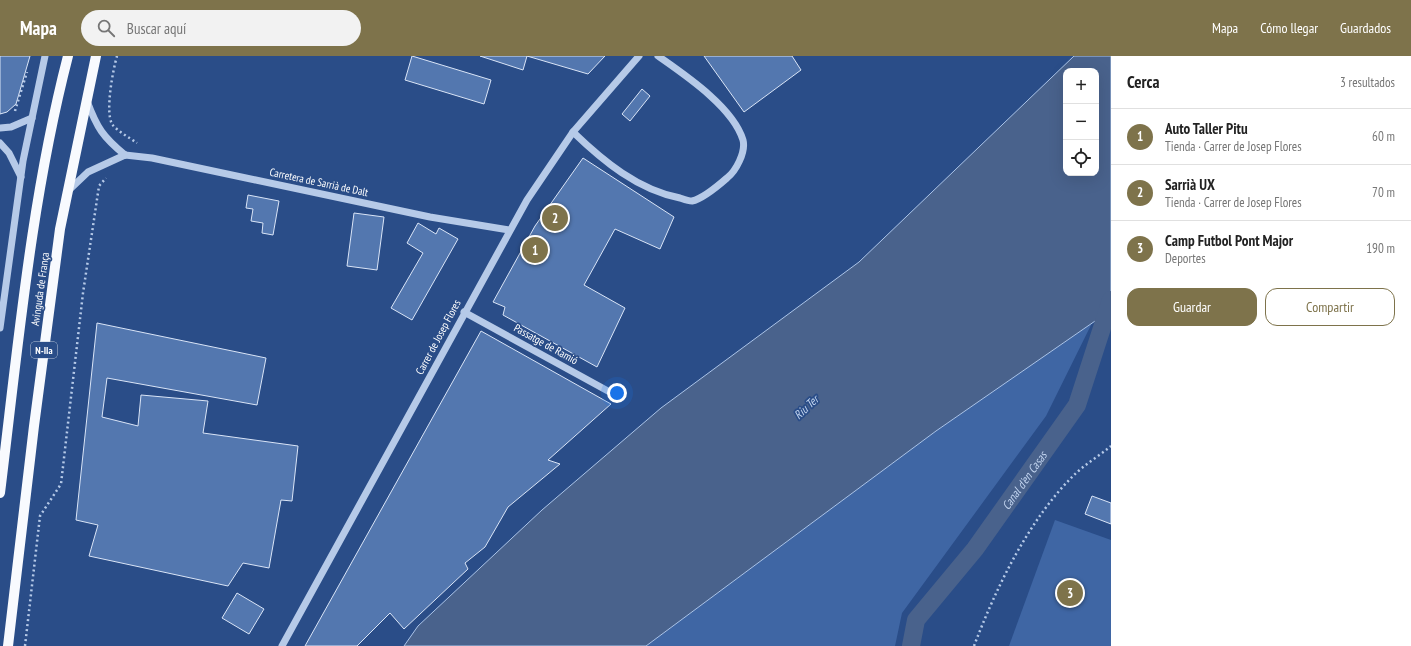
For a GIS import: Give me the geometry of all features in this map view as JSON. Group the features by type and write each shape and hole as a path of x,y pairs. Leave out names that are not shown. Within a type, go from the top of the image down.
{"main road":[{"name":"Avinguda de França","path":"0,493 34,223 48,141 68,56"},
{"name":"Avinguda de França","path":"8,646 34,426 60,229 86,97 96,56"}],"street":[{"path":"0,328 21,177 45,56"},
{"name":"Carrer de Josep Flores","path":"282,646 509,230 527,200 573,132 639,56"},
{"path":"573,132 599,157 637,181 665,195 692,201 714,189 732,173 741,156 743,141 733,122 716,102 689,79 658,56"},
{"path":"67,192 88,172 125,155 107,140 95,123 86,97"},
{"path":"0,128 11,127 32,118"},
{"path":"0,143 8,151 21,177"},
{"name":"Carretera de Sarrià de Dalt","path":"125,155 152,158 430,217 509,230"},
{"name":"Passatge de Ramió","path":"464,312 617,396"}],"path":[{"path":"117,56 109,114 112,124 140,146"},
{"path":"10,114 16,110 25,81"},
{"path":"26,646 40,516 61,484 83,293 99,186 107,176"},
{"path":"974,646 985,616 1033,526 1073,476 1111,446"}],"shaded area":[{"path":"1092,323 1046,416 902,613 895,646 646,646 936,431"},
{"path":"1055,520 1111,540 1111,646 1009,646"}],"water":[{"name":"Riu Ter","path":"1074,56 1111,56 1111,310 936,431 646,646 404,646 418,626 542,510 661,408 859,262"}],"building":[{"path":"0,56 30,56 16,104 7,112 0,114"},
{"path":"412,56 491,80 484,104 405,80"},
{"path":"480,56 527,56 523,70"},
{"path":"527,56 605,56 588,74"},
{"path":"704,56 792,56 801,70 744,112"},
{"path":"642,89 650,96 630,121 622,114"},
{"path":"583,158 674,217 660,249 615,229 584,285 625,308 597,367 503,315 505,307 493,302 535,226"},
{"path":"248,195 279,201 273,235 262,233 263,223 251,221 253,209 246,208"},
{"path":"354,213 384,217 377,270 347,266"},
{"path":"418,223 436,234 439,228 458,239 412,320 391,308 423,253 407,243"},
{"path":"97,323 266,358 257,405 107,378 102,417 138,426 141,395 208,401 203,433 298,446 292,501 281,500 269,568 243,563 228,586 89,556 98,525 76,520"},
{"path":"481,331 611,404 548,460 560,464 508,507 485,547 465,563 468,569 404,629 390,613 357,646 305,646"},
{"path":"1092,496 1111,503 1111,524 1085,514"},
{"path":"237,593 264,609 249,634 222,618"}],"waterway":[{"name":"Canal d'en Casas","path":"911,646 916,620 975,549 1077,405 1111,300"}],"place":[{"name":"Sarrià UX","path":"555,218"},
{"name":"Auto Taller Pitu","path":"535,250"},
{"name":"Camp Futbol Pont Major","path":"1070,593"}]}
